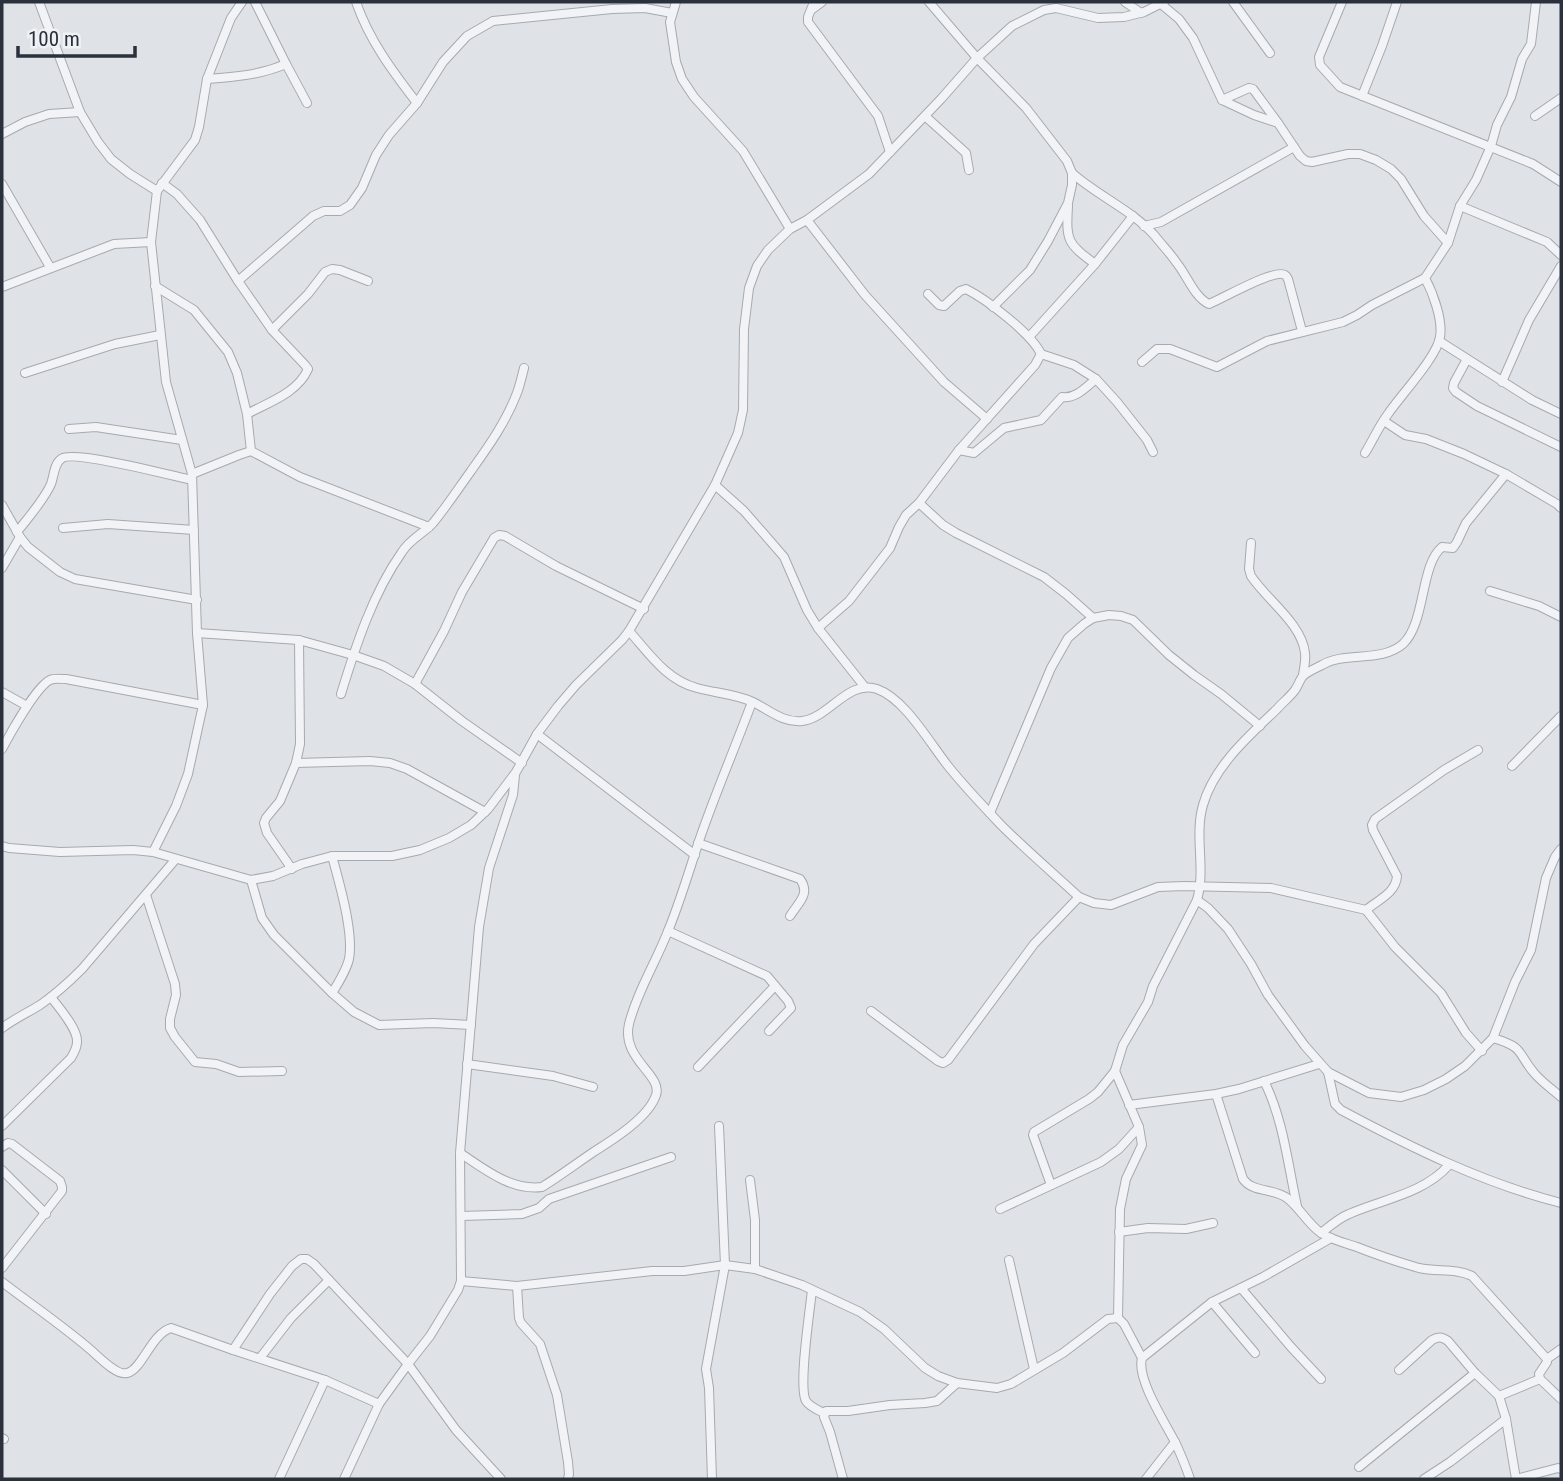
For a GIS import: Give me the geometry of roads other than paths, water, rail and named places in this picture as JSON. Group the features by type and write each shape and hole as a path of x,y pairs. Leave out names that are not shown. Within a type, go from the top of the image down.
{"street":[{"path":"39,2 80,112 98,142 111,159 130,174 177,194 200,220 272,330 305,365 305,375 296,385 280,397 247,414"},
{"path":"153,852 176,806 188,774 203,705 197,633 192,477 166,382 151,242 159,187 195,140 207,79 231,18 242,2"},
{"path":"255,2 307,103"},
{"path":"356,2 370,35 387,64 417,103"},
{"path":"676,2 670,22 676,62 682,79 694,97 743,151 790,229"},
{"path":"822,2 813,6 808,22 878,116 890,152"},
{"path":"929,2 977,58 1026,108 1068,161 1072,186 1067,231 1070,242 1095,264"},
{"path":"1125,2 1141,13"},
{"path":"1233,2 1270,53"},
{"path":"1342,2 1319,61 1340,87 1533,164 1561,182"},
{"path":"1362,96 1397,2"},
{"path":"1142,362 1157,349 1170,349 1217,367 1267,341 1343,322 1426,278 1448,243 1460,205 1476,180 1511,97 1522,59 1531,45 1536,2"},
{"path":"2,846 60,852 122,849 153,852 251,880 273,876 332,856 391,856 420,850 471,825 516,772 537,734 576,685 607,657 629,631 715,485 738,433 743,410 744,329 751,278 757,266 768,250 790,229 807,220 869,174 977,58 1012,26 1044,10 1056,8 1098,18 1124,18 1163,3 1193,38 1222,100 1278,123"},
{"path":"238,281 313,216 324,211 340,211 350,205 362,188 376,155 389,135 417,103 443,62 467,36 493,21 612,9 645,8 672,13"},
{"path":"207,79 246,76 267,72 286,64"},
{"path":"1222,100 1249,88 1253,89 1306,161 1360,154 1391,169 1424,216 1448,243"},
{"path":"1535,116 1561,98"},
{"path":"2,134 48,114 80,112"},
{"path":"925,116 966,153 969,170"},
{"path":"1143,226 1161,222 1294,147"},
{"path":"1072,173 1133,216 1152,233 1175,260 1199,298 1209,304 1258,280 1282,273 1286,275 1302,331"},
{"path":"2,184 50,267"},
{"path":"993,307 1030,270 1068,203"},
{"path":"1460,205 1547,242 1561,255"},
{"path":"1029,337 1095,264 1133,216"},
{"path":"807,220 865,295 944,382 987,419"},
{"path":"2,287 114,244 151,242"},
{"path":"1502,382 1530,320 1561,266"},
{"path":"272,330 308,294 325,272 340,270 369,281"},
{"path":"1365,453 1439,341 1440,326 1432,291 1426,278"},
{"path":"155,286 194,310 228,352 237,373 247,414 251,452"},
{"path":"928,294 939,305 944,306 966,289 1029,337 1041,354 1074,365 1096,379 1147,440 1153,452"},
{"path":"25,373 115,344 160,335"},
{"path":"1439,341 1502,382 1561,415"},
{"path":"818,628 849,601 890,548 906,515 919,503 959,450 1035,365 1041,354"},
{"path":"1467,359 1454,383 1456,392 1561,447"},
{"path":"341,694 353,655 379,592 400,554 412,539 429,527 453,498 490,444 517,393 524,368"},
{"path":"959,450 974,453 1004,428 1041,420 1062,397 1075,396 1096,379"},
{"path":"1384,421 1405,435 1426,439 1506,474 1559,506 1561,495"},
{"path":"69,429 96,427 182,440"},
{"path":"2,568 50,485 58,463 66,456 85,457 192,477 251,452 300,477 429,527"},
{"path":"1303,676 1330,660 1378,654 1396,649 1404,643 1415,625 1438,550 1443,547 1453,548 1466,523 1506,474"},
{"path":"715,485 768,536 784,557 807,610 818,628 864,686"},
{"path":"919,503 956,533 1044,577 1093,618"},
{"path":"2,505 28,547 60,572 75,579 197,600"},
{"path":"63,528 108,524 194,530"},
{"path":"415,684 462,592 494,538 499,535 644,609"},
{"path":"1051,1185 1034,1132 1089,1099 1115,1071 1124,1045 1148,1002 1153,986 1197,900 1201,886 1200,827 1203,805 1211,787 1238,748 1296,689 1303,676 1303,643 1281,611 1251,576 1251,543"},
{"path":"1490,591 1539,606 1561,617"},
{"path":"990,813 1051,668 1068,638 1093,618 1121,615 1133,620 1194,675 1260,726"},
{"path":"629,631 661,668 677,680 695,688 752,702 787,720 804,721 819,715 850,692 864,686 878,689 907,712 949,768 1010,834 1079,897 1094,903 1111,905 1158,887 1201,886 1271,888 1366,910 1395,947 1441,993 1466,1033 1482,1051"},
{"path":"197,633 299,640 384,666 415,684 522,763"},
{"path":"292,869 267,833 264,823 281,801 296,763 300,744 299,640"},
{"path":"2,749 27,706 46,682 53,679 66,679 203,705"},
{"path":"2,692 27,706"},
{"path":"460,1153 512,1184 542,1187 622,1134 656,1097 656,1082 635,1056 628,1041 629,1027 635,1006 668,931 698,843 752,702"},
{"path":"1513,766 1561,716"},
{"path":"537,734 695,855"},
{"path":"1366,910 1393,890 1397,876 1373,830 1375,818 1478,750"},
{"path":"296,763 390,762 485,811"},
{"path":"347,1478 379,1404 430,1336 461,1281 460,1153 479,927 489,868 513,795 516,772"},
{"path":"698,843 800,879 805,886 805,893 790,916"},
{"path":"1197,900 1209,908 1228,929 1268,995 1319,1064 1328,1072 1368,1093 1401,1097 1446,1079 1465,1066 1493,1038 1531,950 1546,878 1561,849"},
{"path":"332,856 350,942 349,959 332,993"},
{"path":"2,1028 51,997 82,968 175,860"},
{"path":"251,880 267,927 354,1012 379,1025 471,1025"},
{"path":"146,895 175,984 176,995 170,1028 190,1058 195,1062 216,1064 239,1072 282,1071"},
{"path":"871,1012 943,1063 948,1060 1034,944 1079,897"},
{"path":"668,931 763,974 791,1008 769,1031"},
{"path":"698,1067 775,986"},
{"path":"2,1126 71,1058 77,1046 73,1028 51,997"},
{"path":"1493,1038 1513,1044 1534,1073 1561,1097"},
{"path":"467,1064 553,1076 593,1087"},
{"path":"1129,1105 1216,1094 1319,1064"},
{"path":"1115,1071 1139,1127 1142,1144 1126,1179 1120,1209 1118,1318 1142,1358"},
{"path":"1328,1072 1335,1104 1341,1110 1449,1165 1526,1194 1561,1203"},
{"path":"1264,1081 1279,1118 1297,1207"},
{"path":"1216,1094 1227,1133 1247,1184 1277,1192 1297,1207 1321,1233 1331,1238 1419,1268 1463,1272 1472,1276 1547,1359"},
{"path":"712,1479 706,1369 725,1265 719,1126"},
{"path":"1000,1209 1110,1156 1139,1127"},
{"path":"2,1147 8,1143 12,1144 60,1181 62,1187 46,1214 2,1268"},
{"path":"461,1216 522,1214 539,1208 549,1199 671,1157"},
{"path":"1321,1233 1347,1214 1392,1199 1434,1180 1449,1165"},
{"path":"2,1170 46,1214"},
{"path":"750,1180 755,1220 755,1269"},
{"path":"1119,1232 1148,1228 1186,1229 1213,1223"},
{"path":"1191,1479 1143,1378 1140,1364 1142,1358 1212,1302 1263,1277 1331,1238"},
{"path":"233,1350 292,1266 300,1259 307,1259 408,1364 456,1430 501,1479"},
{"path":"1009,1260 1034,1369"},
{"path":"461,1281 517,1286 725,1265 755,1269 813,1290 860,1312 938,1376 957,1383 997,1388 1011,1384 1063,1353 1108,1319 1118,1318"},
{"path":"260,1358 291,1318 329,1280"},
{"path":"2,1282 114,1370 122,1373 133,1370 164,1330 171,1328 325,1380 379,1404"},
{"path":"517,1286 519,1318 540,1344 557,1395 568,1462 568,1479"},
{"path":"1241,1288 1321,1379"},
{"path":"813,1290 803,1380 804,1396 806,1403 824,1413 843,1479"},
{"path":"1212,1302 1255,1353"},
{"path":"1399,1370 1432,1340 1438,1337 1448,1341 1499,1396 1506,1419 1516,1479 1561,1469"},
{"path":"1561,1349 1547,1359 1539,1374 1540,1379 1561,1399"},
{"path":"1359,1467 1475,1373"},
{"path":"1499,1396 1540,1379"},
{"path":"279,1479 325,1380"},
{"path":"824,1413 830,1410 848,1411 937,1401 957,1383"},
{"path":"1424,1479 1506,1419"},
{"path":"1146,1479 1175,1442"}]}
